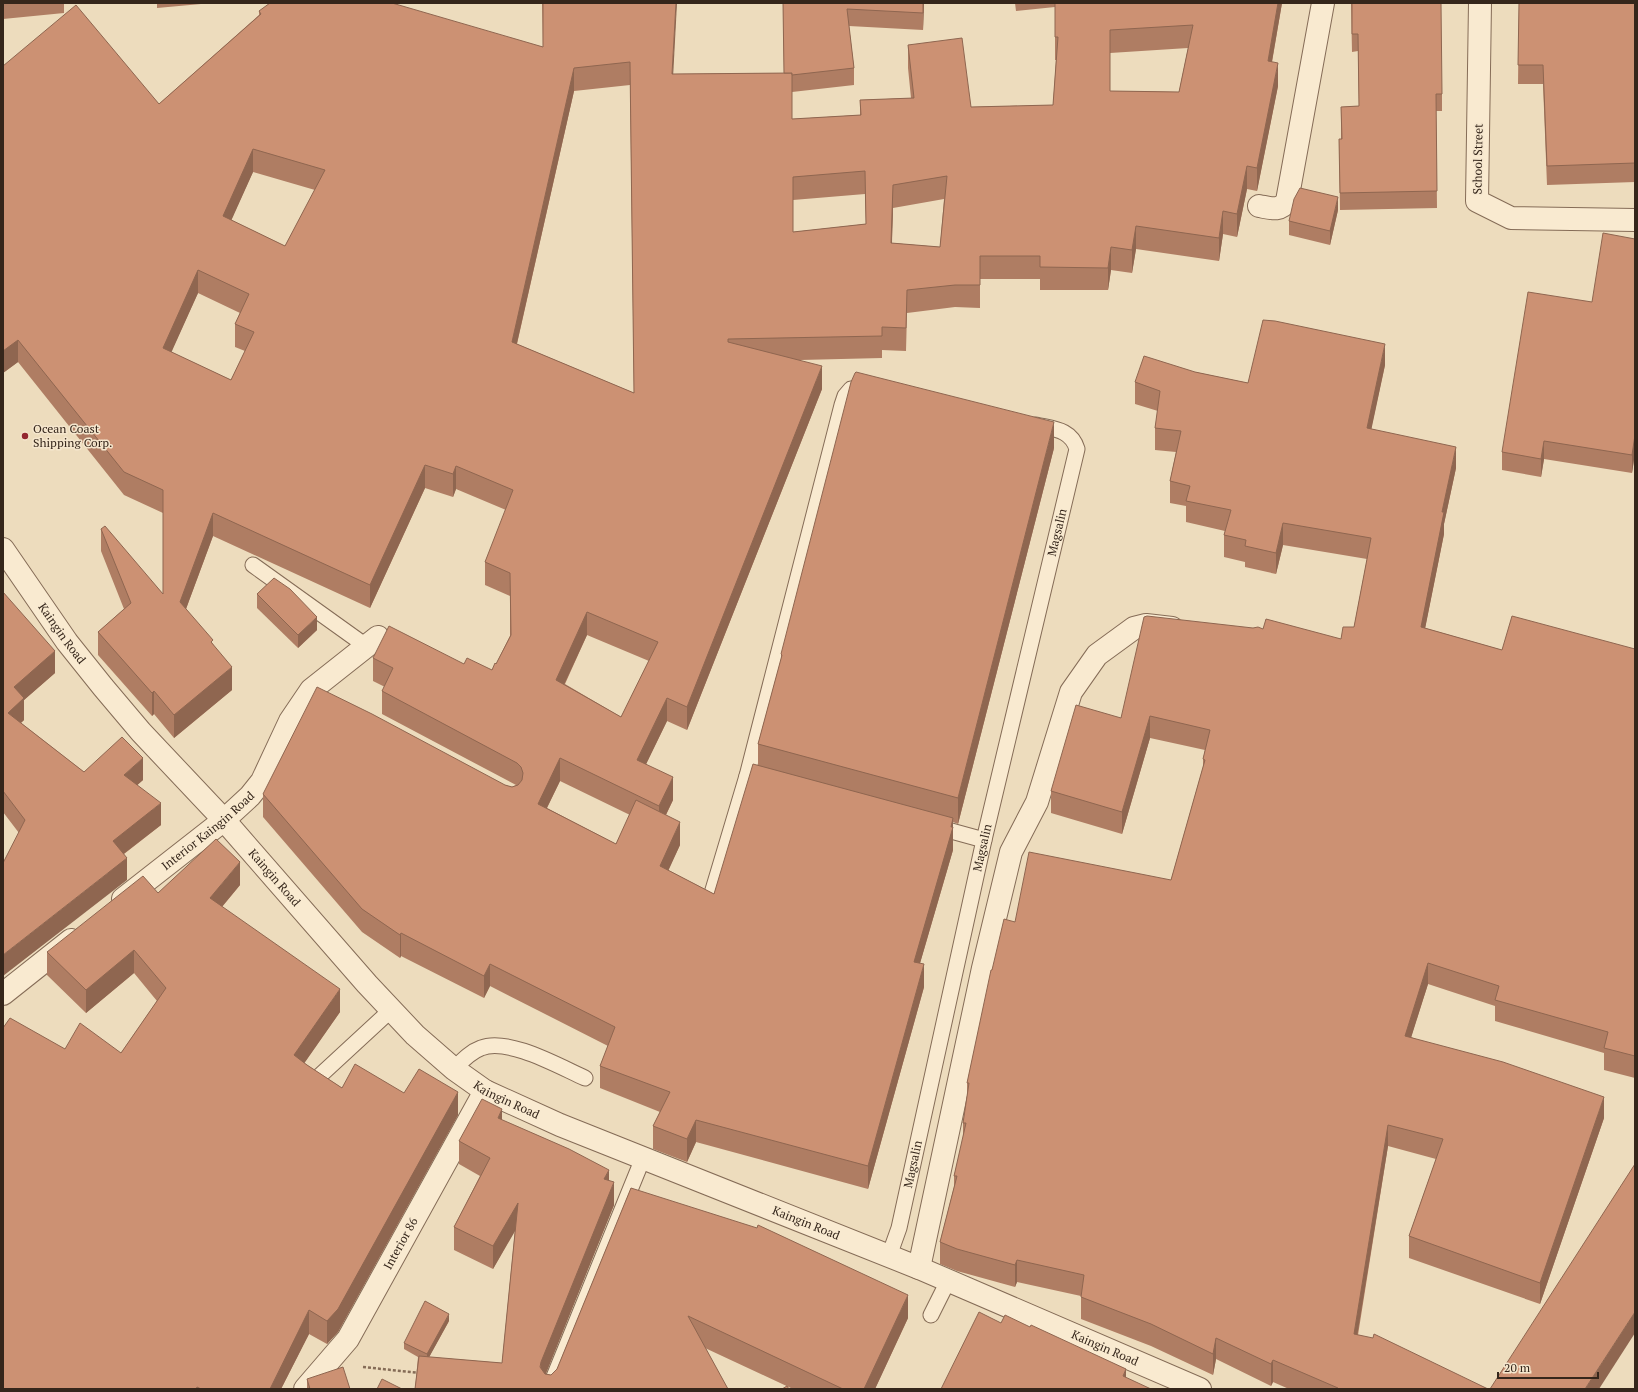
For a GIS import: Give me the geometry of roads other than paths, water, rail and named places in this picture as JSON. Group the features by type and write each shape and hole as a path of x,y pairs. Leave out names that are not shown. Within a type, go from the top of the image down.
{"street":[{"path":"1259,206 1277,209 1283,206 1287,201 1323,3"},
{"name":"School Street","path":"1480,3 1477,201 1511,218 1635,220"},
{"name":"Kaingin Road","path":"3,549 67,642 103,688 141,732 224,820 362,978 415,1035 454,1069 485,1091 560,1125 919,1268 948,1282 1200,1389"},
{"path":"919,1268 983,968 1011,852 1038,802 1071,692 1097,655 1134,628 1146,625 1192,630"},
{"name":"Interior Kaingin Road","path":"108,912 224,820 250,796 262,781 290,721 311,690 372,642"},
{"path":"3,994 89,926"},
{"name":"Interior 86","path":"305,1389 348,1339 485,1091"}],"lane":[{"path":"710,900 747,776 842,405 845,396 851,389 860,387 876,390"},
{"name":"Magsalin","path":"889,1256 898,1228 984,840 1076,459 1077,449 1075,440 1070,435 1061,431 1023,423"},
{"path":"253,565 372,642"},
{"path":"747,776 785,786"},
{"path":"923,824 984,840"},
{"path":"313,1082 392,1010"},
{"path":"454,1069 471,1053 482,1048 494,1046 522,1050 585,1078"},
{"path":"549,1389 643,1158"},
{"path":"931,1314 948,1282"}],"place":[{"name":"Ocean Coast Shipping Corp.","path":"25,436"}]}
